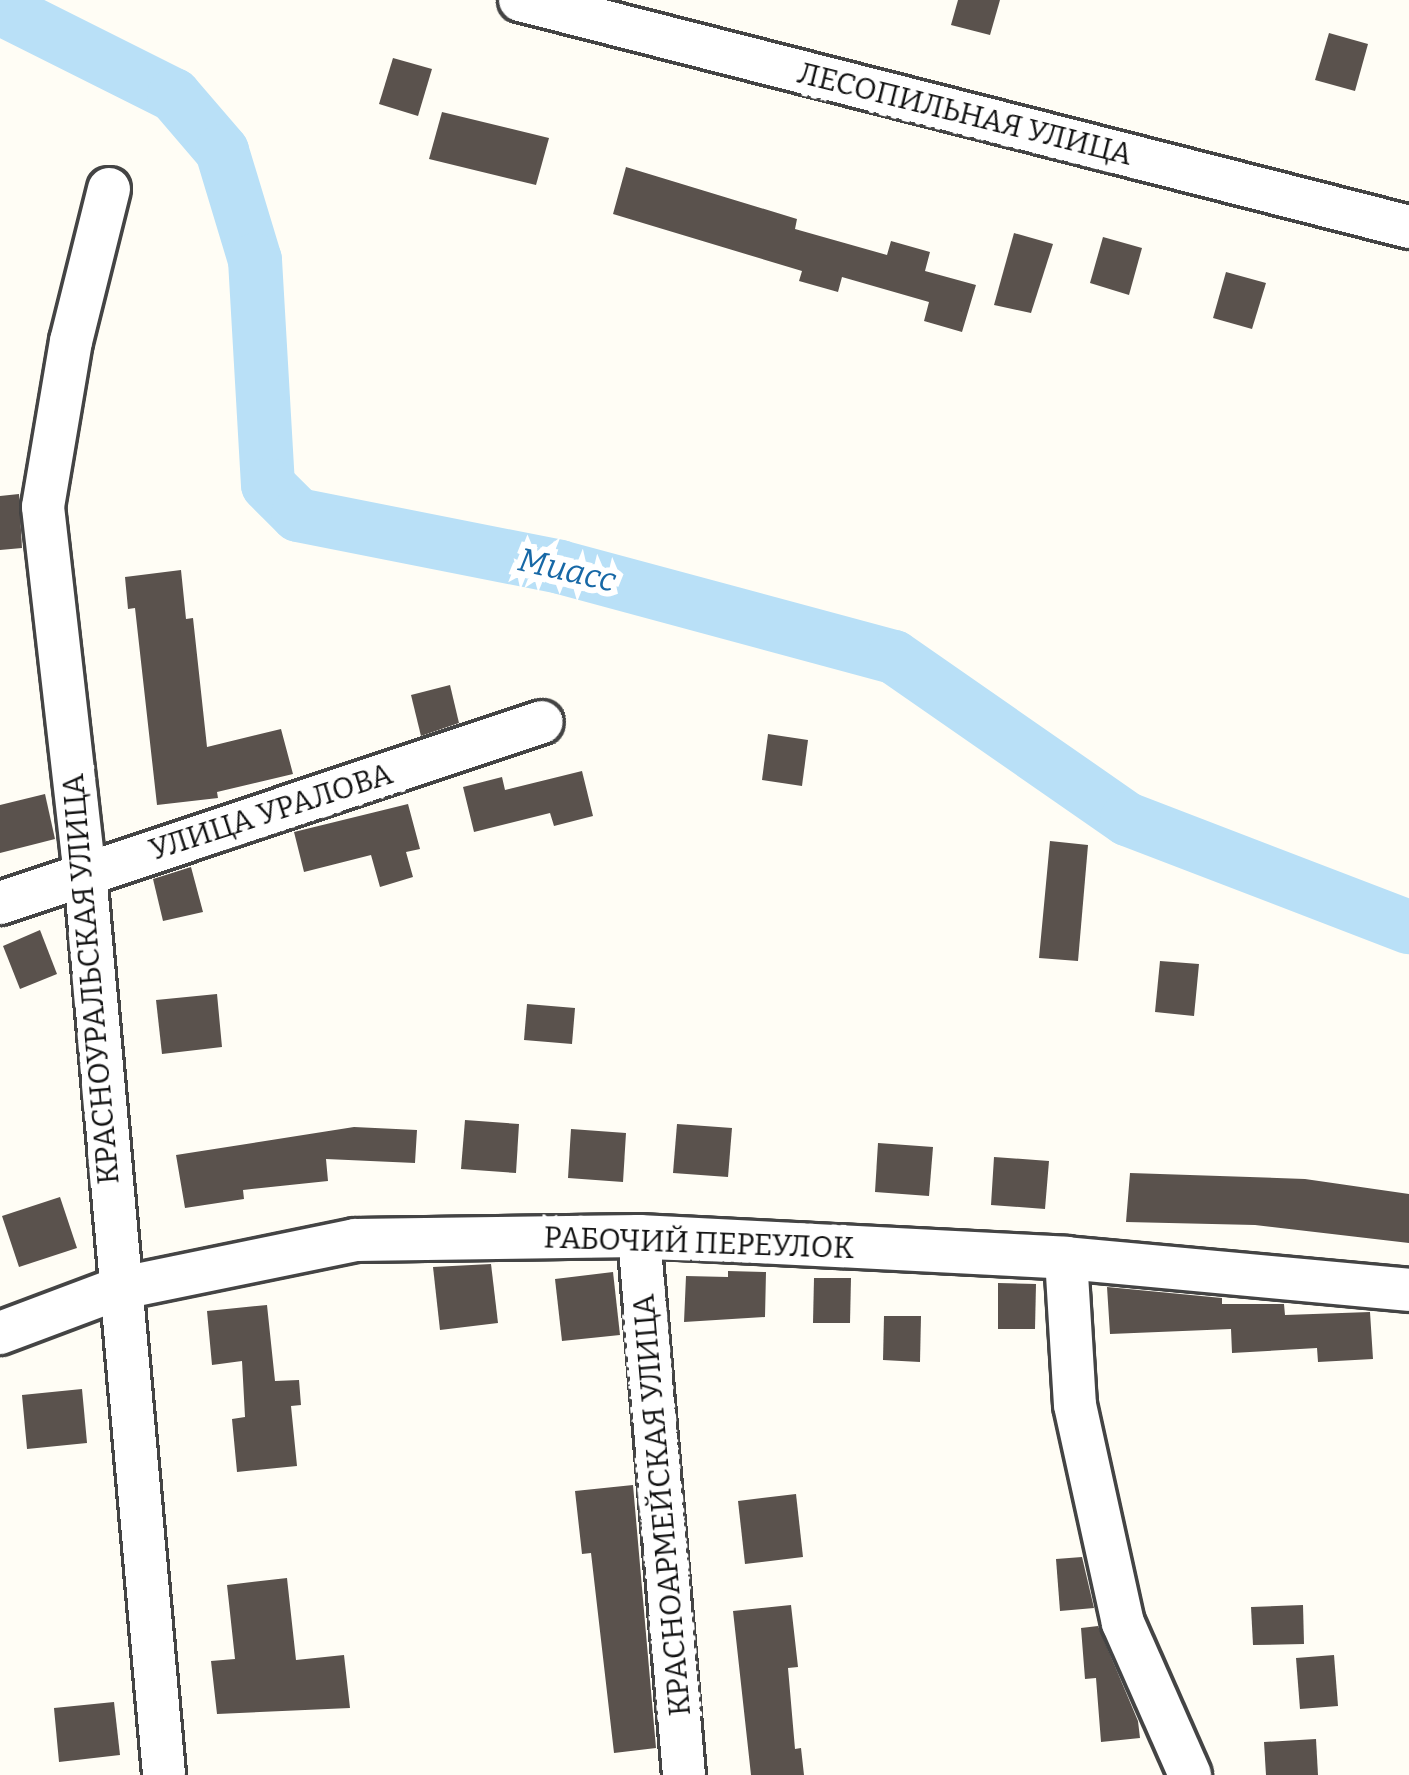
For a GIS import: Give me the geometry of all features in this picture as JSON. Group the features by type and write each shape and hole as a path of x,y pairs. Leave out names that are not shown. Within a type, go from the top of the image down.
{"street":[{"name":"ЛЕСОПИЛЬНАЯ УЛИЦА","path":"520,0 1409,227"},
{"name":"КРАСНОУРАЛЬСКАЯ УЛИЦА","path":"109,189 71,341 43,507 85,874 117,1289 164,1775"},
{"name":"УЛИЦА УРАЛОВА","path":"0,902 542,722"},
{"name":"РАБОЧИЙ ПЕРЕУЛОК","path":"0,1333 117,1289 355,1240 639,1236 1066,1258 1409,1290"},
{"name":"КРАСНОАРМЕЙСКАЯ УЛИЦА","path":"639,1236 684,1775"},
{"path":"1066,1258 1075,1405 1123,1623 1190,1775"}],"building":[{"path":"958,0 1000,0 990,35 951,25"},
{"path":"1329,33 1368,44 1355,91 1315,80"},
{"path":"393,58 432,69 418,116 379,104"},
{"path":"442,112 549,138 536,185 429,159"},
{"path":"626,167 797,219 795,229 887,255 891,241 930,252 925,271 976,285 962,332 924,321 929,302 842,277 838,292 799,281 802,271 613,214"},
{"path":"1014,233 1053,244 1031,313 994,305"},
{"path":"1103,237 1142,248 1129,295 1090,283"},
{"path":"1226,272 1266,283 1252,329 1213,318"},
{"path":"19,494 22,548 0,550 0,496"},
{"path":"181,570 186,619 193,618 207,747 281,729 293,774 217,792 218,798 157,805 135,608 128,609 125,577"},
{"path":"450,685 459,723 421,736 411,695"},
{"path":"768,734 808,740 802,786 762,780"},
{"path":"582,771 593,816 554,826 550,813 474,832 463,787 502,777 505,790"},
{"path":"45,794 55,839 0,853 0,805"},
{"path":"408,804 420,849 406,852 413,877 380,887 371,855 304,872 294,832"},
{"path":"1050,841 1088,845 1078,961 1039,958"},
{"path":"191,867 203,912 163,921 153,879"},
{"path":"40,930 57,974 20,989 3,946"},
{"path":"1160,961 1199,964 1194,1016 1155,1012"},
{"path":"217,994 222,1047 162,1054 156,1000"},
{"path":"527,1004 575,1008 572,1044 524,1040"},
{"path":"465,1120 519,1124 516,1173 461,1169"},
{"path":"677,1124 732,1128 728,1177 673,1173"},
{"path":"354,1127 417,1130 415,1163 326,1159 328,1181 243,1190 244,1199 185,1208 176,1155"},
{"path":"571,1129 626,1133 623,1182 568,1178"},
{"path":"878,1143 933,1147 929,1196 875,1192"},
{"path":"994,1157 1049,1161 1045,1209 991,1205"},
{"path":"1130,1173 1305,1179 1409,1194 1409,1243 1255,1225 1126,1222"},
{"path":"60,1197 77,1248 19,1267 2,1216"},
{"path":"491,1264 498,1323 440,1330 433,1267"},
{"path":"728,1271 766,1272 765,1317 684,1322 686,1276 728,1277"},
{"path":"613,1272 620,1335 562,1341 555,1279"},
{"path":"814,1278 851,1278 850,1323 813,1323"},
{"path":"998,1283 1036,1284 1035,1329 998,1329"},
{"path":"1107,1287 1222,1298 1222,1304 1284,1304 1285,1315 1370,1312 1373,1359 1318,1362 1317,1348 1232,1353 1231,1329 1110,1334"},
{"path":"267,1305 275,1381 299,1380 301,1405 291,1406 297,1466 237,1472 232,1419 245,1417 242,1361 212,1365 207,1311"},
{"path":"884,1316 921,1316 920,1362 883,1360"},
{"path":"82,1389 87,1443 27,1449 22,1395"},
{"path":"633,1485 656,1748 614,1753 591,1553 582,1554 575,1491"},
{"path":"796,1494 803,1557 745,1564 738,1501"},
{"path":"1082,1557 1094,1608 1060,1611 1056,1559"},
{"path":"287,1578 296,1660 344,1655 350,1708 217,1714 211,1661 235,1659 227,1585"},
{"path":"791,1605 798,1667 788,1668 795,1749 801,1748 804,1775 751,1775 733,1611"},
{"path":"1303,1605 1304,1644 1253,1645 1251,1607"},
{"path":"1098,1626 1138,1721 1140,1738 1101,1742 1096,1678 1085,1679 1081,1628"},
{"path":"1334,1655 1338,1706 1300,1709 1296,1658"},
{"path":"114,1702 120,1755 59,1762 54,1708"},
{"path":"1316,1739 1318,1775 1266,1775 1264,1742"}],"waterway":[{"name":"Миасс","path":"0,8 174,95 222,151 255,260 268,485 298,515 560,567 894,657 1127,819 1409,927"}]}
